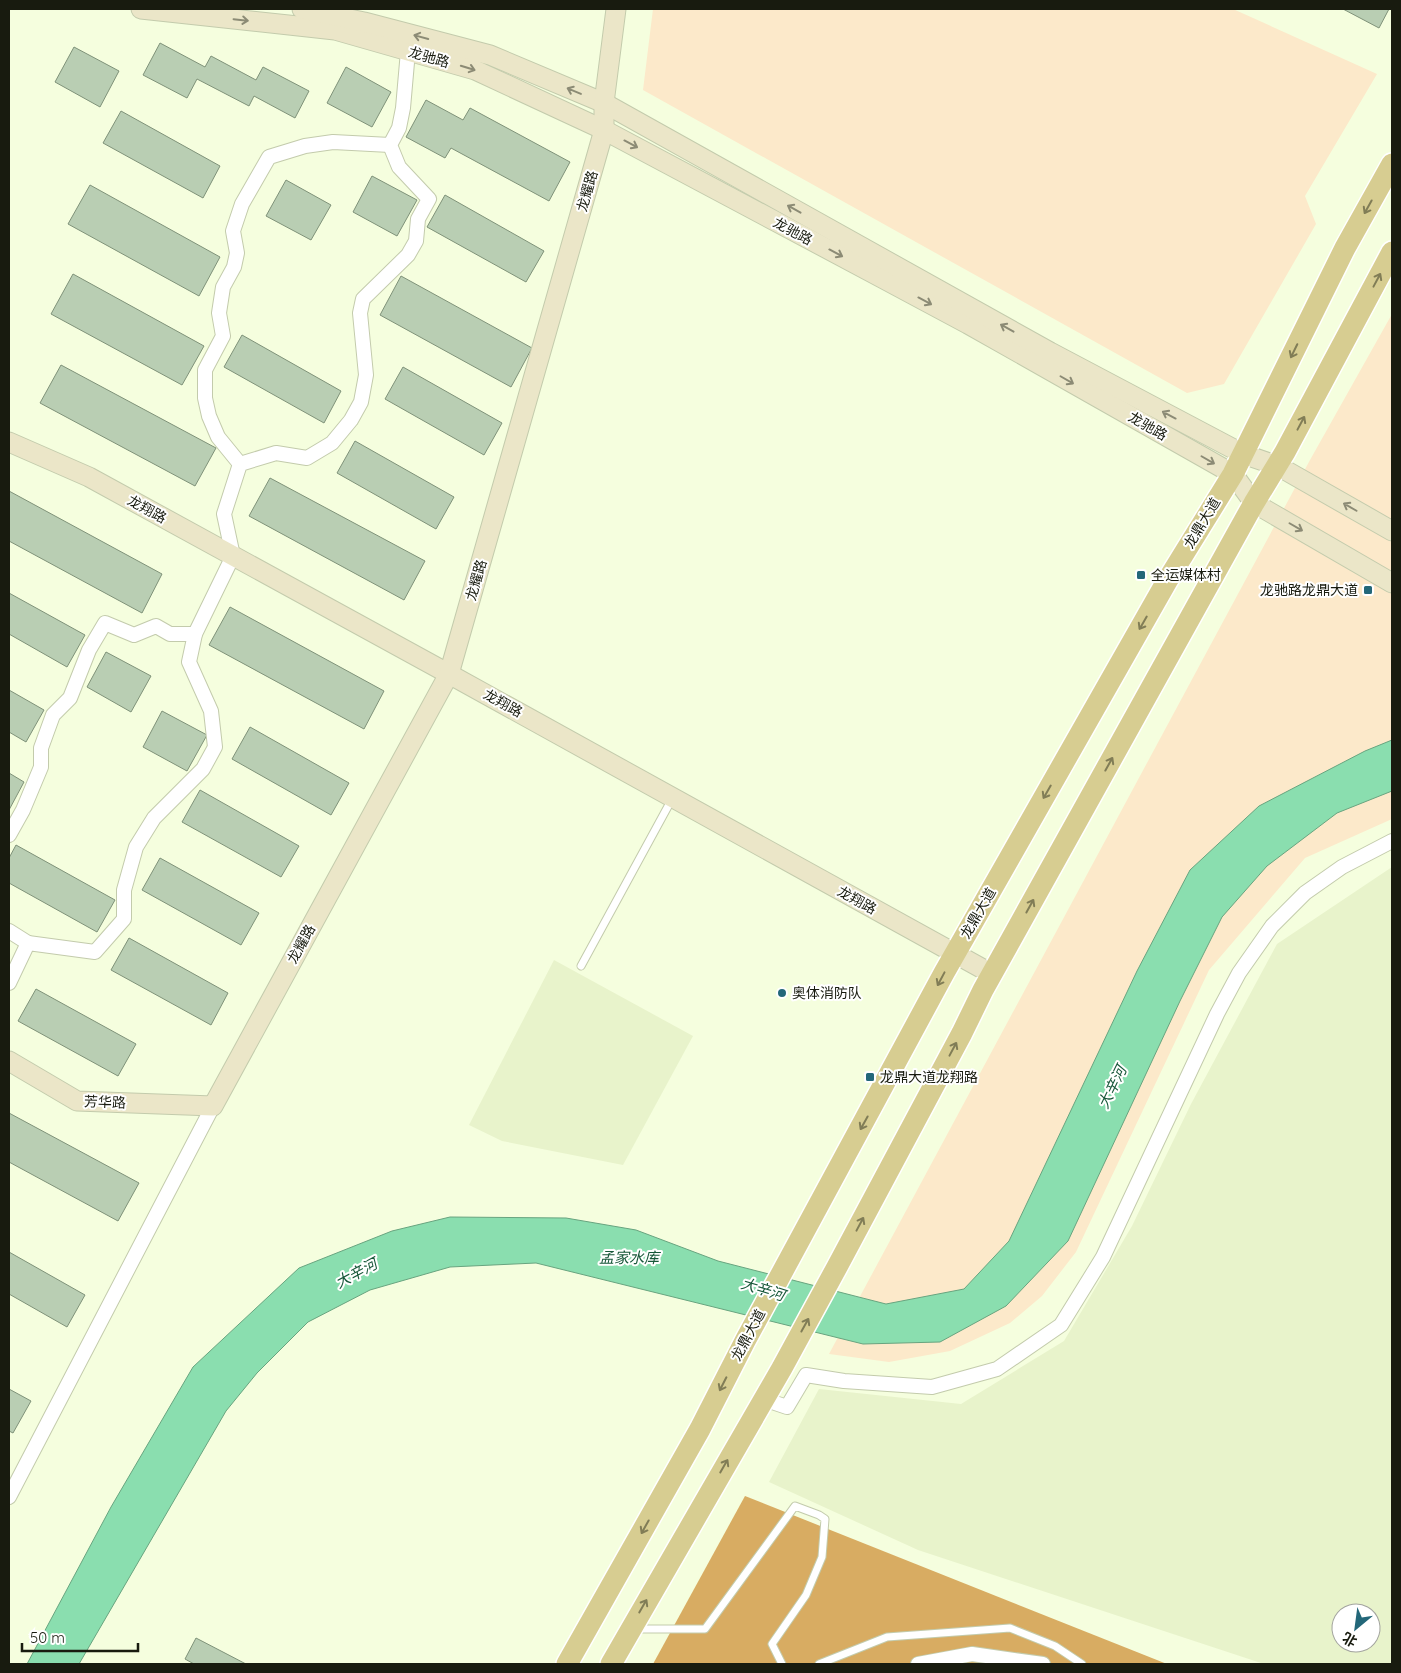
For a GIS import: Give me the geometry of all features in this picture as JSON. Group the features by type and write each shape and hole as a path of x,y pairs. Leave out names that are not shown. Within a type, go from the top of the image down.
{"main road":[{"name":"龙驰路","path":"141,9 335,30 475,70 604,130 968,324 1233,474 1254,502 1392,583"},
{"name":"龙驰路","path":"302,9 364,22 490,55 604,103 1050,352 1243,454 1278,466 1392,531"},
{"name":"龙耀路","path":"212,1106 449,674 604,130 604,103 616,9"},
{"name":"龙鼎大道","path":"567,1664 700,1429 745,1341 955,954 1167,581 1233,474 1345,248 1392,164"},
{"path":"611,1664 782,1368 992,974 1254,502 1278,466 1392,252"},
{"name":"龙翔路","path":"9,442 89,477 992,974"},
{"name":"芳华路","path":"9,1061 78,1101 212,1106"}],"street":[{"path":"390,145 399,128 402,115 408,51"},
{"path":"240,464 218,437 209,416 205,398 204,370 223,336 219,313 223,287 234,267 237,253 233,231 242,204 270,157 305,146 333,142 390,145"},
{"path":"240,464 276,453 306,458 332,443 351,420 361,402 366,375 360,313 362,299 408,255 416,241 418,219 429,199 399,167 390,145"},
{"path":"9,932 28,943 96,952 124,919 124,890 136,847 154,818 203,769 215,747 211,711 189,662 195,634 233,556 224,514 240,464"},
{"path":"9,835 24,810 41,767 41,748 52,715 70,698 89,650 105,623 134,635 156,626 170,634 195,634"},
{"path":"763,1399 787,1407 806,1375 844,1382 932,1387 996,1369 1061,1325 1103,1257 1217,1014 1239,973 1272,926 1306,893 1342,868 1392,841"},
{"path":"9,983 28,943"},
{"path":"9,1497 212,1106"},
{"path":"918,1664 972,1654 1043,1664"}],"lane":[{"path":"581,966 672,798"},
{"path":"630,1629 705,1629 796,1506 819,1514 825,1519 822,1557 806,1595 772,1644 782,1664"},
{"path":"819,1664 887,1637 1010,1628 1055,1646 1082,1664"}],"shaded area":[{"path":"653,9 1233,9 1377,74 1305,196 1316,224 1224,384 1187,393 643,90"},
{"path":"1392,314 1392,819 1305,858 1209,970 1076,1252 1042,1296 1010,1323 950,1351 889,1362 829,1354 1310,460"},
{"path":"1392,867 1392,1664 1264,1664 918,1550 769,1482 819,1389 961,1404 1064,1341 1132,1226 1191,1104 1277,944"},
{"path":"554,960 693,1036 623,1165 502,1141 469,1125"},
{"path":"745,1496 1167,1664 653,1664"}],"water":[{"name":"孟家水库","path":"1392,740 1392,791 1337,813 1267,866 1222,917 1180,1001 1068,1241 1006,1306 940,1342 863,1344 536,1263 450,1267 370,1290 308,1322 257,1373 226,1411 79,1664 27,1664 111,1507 193,1367 299,1268 392,1231 450,1217 566,1218 636,1230 718,1261 886,1304 964,1289 1009,1241 1137,971 1190,870 1259,806 1365,751"}],"building":[{"path":"1343,9 1389,9 1379,28"},
{"path":"160,43 205,67 211,56 256,80 263,67 309,91 295,118 254,96 249,106 197,79 187,98 143,75"},
{"path":"74,47 119,71 100,107 55,82"},
{"path":"346,67 391,92 372,127 327,103"},
{"path":"426,100 463,120 470,108 570,162 549,201 451,148 445,158 406,137"},
{"path":"121,111 220,166 203,198 103,143"},
{"path":"372,176 417,200 397,236 353,212"},
{"path":"286,180 331,205 311,240 266,216"},
{"path":"90,185 220,257 199,296 68,224"},
{"path":"445,195 544,251 526,282 427,227"},
{"path":"73,274 204,346 182,385 51,314"},
{"path":"401,276 532,348 511,387 380,315"},
{"path":"242,335 341,391 324,423 224,367"},
{"path":"61,365 216,448 195,486 40,403"},
{"path":"403,367 502,423 484,455 385,399"},
{"path":"355,441 454,497 436,529 337,473"},
{"path":"270,478 425,561 404,600 249,516"},
{"path":"9,491 162,574 142,613 9,541"},
{"path":"9,593 85,635 67,667 9,634"},
{"path":"230,607 384,691 364,729 209,645"},
{"path":"106,652 151,676 131,712 87,687"},
{"path":"9,690 44,710 26,742 9,732"},
{"path":"162,711 207,735 187,771 143,747"},
{"path":"250,727 349,783 331,815 232,759"},
{"path":"9,773 24,782 9,810"},
{"path":"200,790 299,846 281,877 182,822"},
{"path":"16,845 115,900 97,932 9,883 9,858"},
{"path":"160,858 259,913 241,945 142,890"},
{"path":"129,938 228,993 211,1025 111,970"},
{"path":"36,989 136,1044 118,1076 18,1021"},
{"path":"9,1113 139,1183 118,1221 9,1162"},
{"path":"9,1252 85,1295 67,1327 9,1294"},
{"path":"9,1389 31,1401 13,1433 9,1431"},
{"path":"196,1638 246,1664 194,1664 185,1659"}],"place":[{"name":"全运媒体村","path":"1141,575"},
{"name":"龙驰路龙鼎大道","path":"1368,590"},
{"name":"奥体消防队","path":"782,993"},
{"name":"龙鼎大道龙翔路","path":"870,1077"}],"water label":[{"name":"大辛河","path":"1112,1087"},
{"name":"大辛河","path":"356,1273"},
{"name":"大辛河","path":"763,1289"}]}
